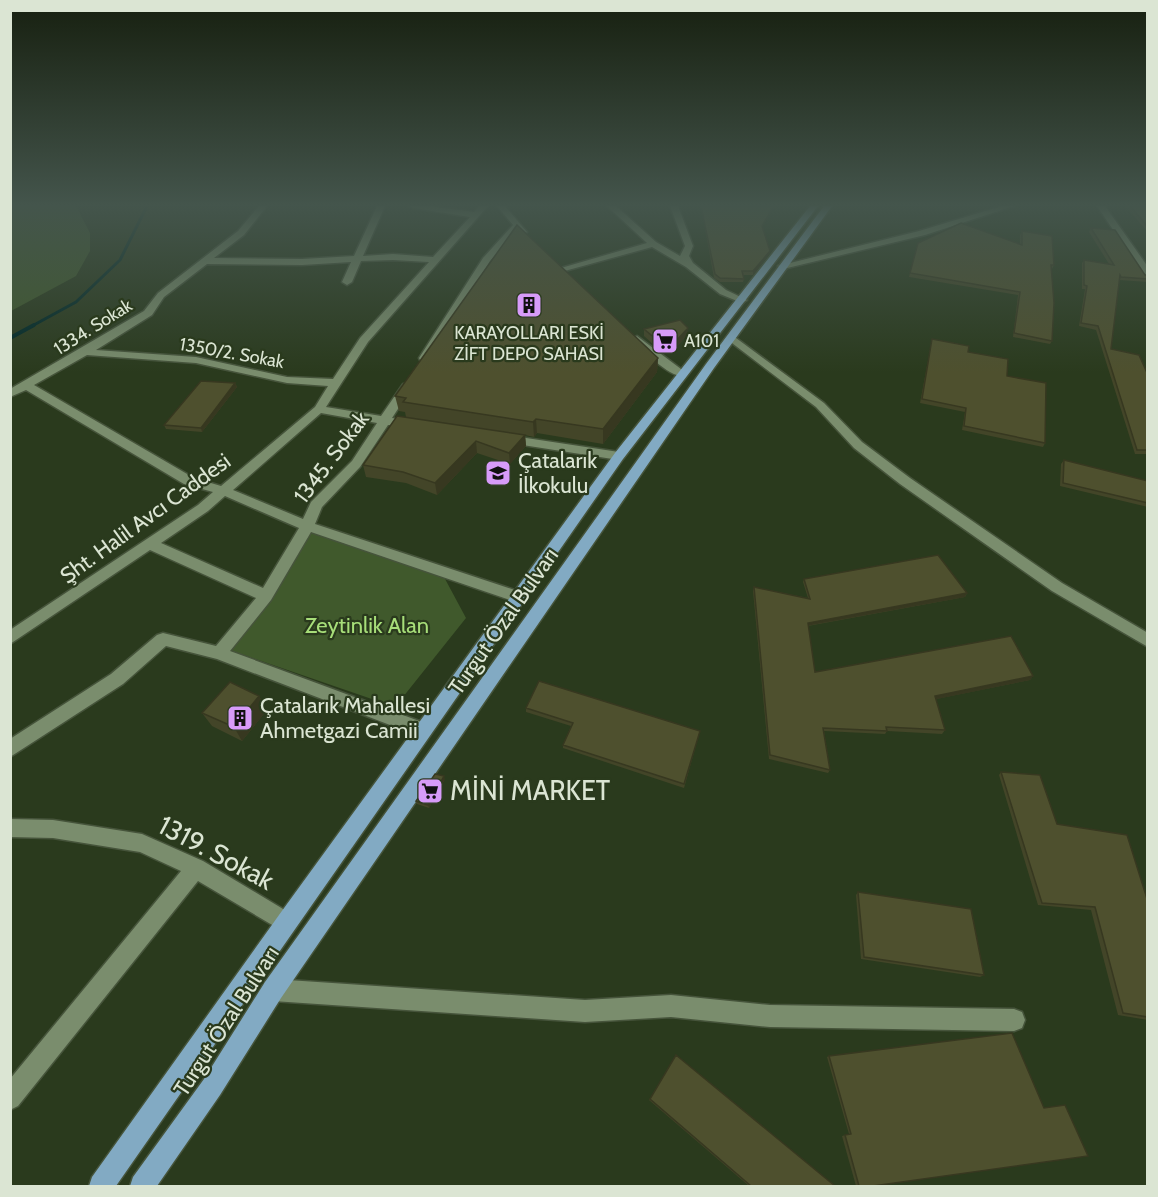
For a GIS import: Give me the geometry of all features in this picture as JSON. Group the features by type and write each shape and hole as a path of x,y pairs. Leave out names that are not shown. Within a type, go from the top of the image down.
{"main road":[{"name":"Turgut Özal Bulvarı","path":"101,1186 286,922 620,456 681,374 771,262"},
{"name":"Turgut Özal Bulvarı","path":"142,1186 212,1087 273,990 786,262"}],"street":[{"name":"1334. Sokak","path":"10,394 148,313 160,295 205,262"},
{"path":"289,262 306,262"},
{"path":"347,282 356,262"},
{"name":"Şht. Halil Avcı Caddesi","path":"10,638 224,491 319,409 364,340 434,262"},
{"name":"1345. Sokak","path":"219,653 266,596 307,526 316,505 356,464 485,262"},
{"path":"572,278 560,266 578,262"},
{"path":"684,262 723,292 741,300"},
{"path":"783,266 800,262"},
{"path":"1139,262 1148,275"},
{"path":"629,332 663,362 681,374"},
{"path":"732,338 820,405 858,445 905,481 1058,587 1148,640"},
{"name":"1350/2. Sokak","path":"85,352 196,360 287,380 338,383"},
{"path":"27,386 189,481 224,491 307,526 519,597"},
{"path":"319,409 408,424"},
{"path":"490,436 620,456"},
{"path":"148,544 266,596"},
{"path":"10,749 117,679 163,639 219,653 424,730"},
{"name":"1319. Sokak","path":"10,828 52,829 142,843 196,868 286,922"},
{"path":"10,1098 196,868"},
{"path":"273,990 585,1011 671,1006 770,1016 1014,1020"}],"green space":[{"path":"11,262 84,262 76,276 11,311"},
{"name":"Zeytinlik Alan","path":"311,533 444,577 466,618 395,707 229,650"}],"building":[{"name":"KARAYOLLARI ESKİ ZİFT DEPO SAHASI","path":"491,262 556,262 658,358 603,429 536,419 533,422 403,402 406,398 395,396"},
{"path":"713,262 761,262 753,271 742,271 744,279 720,278 715,274"},
{"path":"913,262 1054,262 1054,265 1051,265 1054,303 1052,341 1014,333 1020,292 910,273"},
{"path":"1084,262 1114,265 1112,262 1136,262 1145,275 1148,275 1148,279 1121,277 1120,275 1111,349 1139,355 1148,375 1148,450 1137,450 1098,326 1081,323 1087,286 1084,285"},
{"path":"680,320 688,328 674,343 656,339 644,329"},
{"path":"932,339 969,346 968,352 1008,359 1007,376 1046,383 1045,443 964,426 966,408 922,399"},
{"path":"201,381 235,383 201,428 164,425"},
{"path":"397,416 525,435 509,453 476,441 435,483 403,472 363,465"},
{"path":"1064,460 1148,481 1148,503 1063,483"},
{"path":"938,555 967,593 808,623 815,672 1011,636 1033,676 935,696 945,730 886,727 887,731 823,728 830,770 770,755 754,587 810,599 804,579"},
{"path":"539,681 700,731 684,784 563,745 573,723 526,708"},
{"path":"230,682 259,696 234,727 202,713"},
{"path":"1001,772 1040,775 1057,824 1127,835 1148,902 1148,1017 1123,1013 1095,907 1042,903"},
{"name":"MİNİ MARKET","path":"435,774 444,776 428,805 416,801"},
{"path":"858,892 971,909 984,975 864,957"},
{"path":"1012,1033 1044,1108 1065,1105 1088,1156 873,1186 859,1186 845,1135 851,1134 829,1056"},
{"path":"676,1055 835,1186 751,1186 650,1099"}],"waterway":[{"path":"32,326 76,302 118,262"},
{"path":"10,338 34,325"}],"place":[{"name":"KARAYOLLARI ESKİ ZİFT DEPO SAHASI","path":"529,305"},
{"name":"A101","path":"665,341"},
{"name":"Çatalarık İlkokulu","path":"498,473"},
{"name":"Çatalarık Mahallesi Ahmetgazi Camii","path":"240,718"},
{"name":"MİNİ MARKET","path":"430,791"}]}
